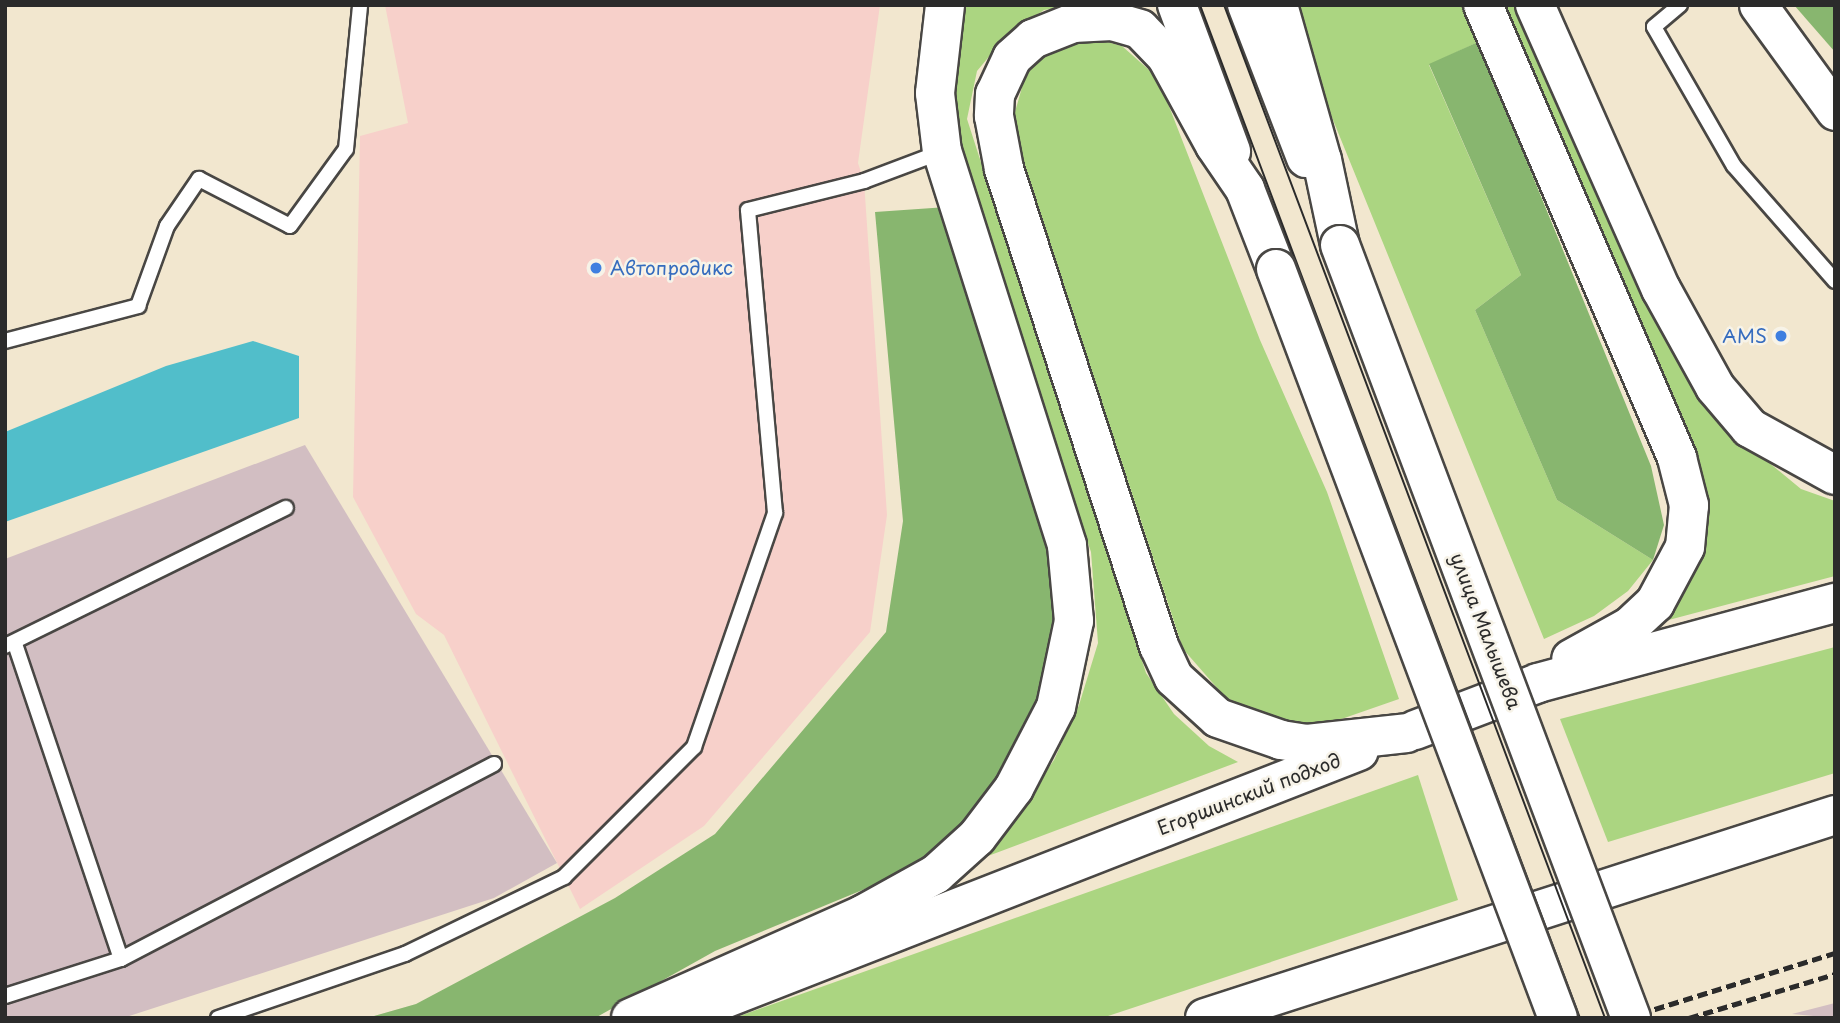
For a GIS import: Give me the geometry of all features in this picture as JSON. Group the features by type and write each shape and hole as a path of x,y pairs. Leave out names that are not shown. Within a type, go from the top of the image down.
{"main road":[{"path":"631,1018 852,920 936,874 977,837 1014,788 1056,707 1074,621 1067,545 942,152 935,93 945,5"},
{"path":"1177,5 1558,1018"},
{"path":"1247,5 1338,240"},
{"path":"1278,5 1322,160 1338,240"},
{"path":"1483,5 1677,458 1689,505 1685,547 1655,603 1629,627 1538,683"},
{"path":"1535,5 1661,289 1710,378 1750,428 1835,475"},
{"path":"1245,189 1215,145 1166,56 1140,29 1095,21 1052,30 1023,46 1002,74 994,116 1003,169 1159,646 1174,678 1218,718 1281,740 1319,743 1406,733"},
{"name":"улица Малышева","path":"1338,240 1631,1018"},
{"name":"Егоршинский подход","path":"686,1014 1538,683 1835,603"},
{"path":"1205,1018 1835,815"}],"street":[{"path":"1758,5 1835,111"}],"lane":[{"path":"5,341 138,306 167,226 199,179 290,226 346,149 360,5"},
{"path":"1680,5 1654,27 1734,166 1835,281"},
{"path":"218,1018 405,954 564,877 694,747 775,513 748,210 864,181 942,152"},
{"path":"121,958 10,645 286,508"},
{"path":"5,996 121,958 494,764"}],"shaded area":[{"path":"385,5 880,5 858,163 864,181 887,515 870,632 704,826 580,909 444,635 416,614 353,497 360,136 408,123"},
{"path":"305,445 557,863 494,898 123,1018 5,1018 5,559"},
{"path":"1835,1003 1835,1018 1792,1014"}],"green space":[{"path":"963,5 1076,5 1044,10 1007,35 977,71 967,119 1146,673 1174,714 1209,746 1238,762 988,856 1054,760 1079,705 1098,643 1091,552 952,134 955,46"},
{"path":"1295,5 1461,5 1478,42 1429,65 1521,275 1475,310 1557,500 1653,560 1628,591 1594,616 1544,639 1307,56"},
{"path":"1497,5 1517,5 1679,364 1733,433 1801,489 1835,501 1835,576 1661,622 1689,579 1706,529 1705,491"},
{"path":"1794,5 1835,5 1835,52"},
{"path":"1089,37 1122,46 1158,78 1260,340 1327,492 1399,699 1330,723 1279,724 1225,697 1183,649 1019,149 1013,119 1028,66 1054,43"},
{"path":"1478,42 1651,466 1664,525 1653,560 1557,500 1475,310 1521,275 1429,64"},
{"path":"947,207 1054,548 1058,618 1041,708 1009,769 941,852 906,872 715,951 595,1018 367,1018 416,1004 615,898 715,834 886,632 903,521 875,212"},
{"path":"1835,647 1835,773 1608,842 1560,719"},
{"path":"1418,775 1458,900 1102,1018 734,1018"}],"water":[{"path":"253,341 299,356 299,418 5,522 5,432 166,366"}],"tram line":[{"path":"1200,5 1580,1018"},
{"path":"1224,5 1605,1018"}],"railway":[{"path":"1626,1018 1835,953"},
{"path":"1689,1018 1835,974"}],"place":[{"name":"Автопродикс","path":"596,268"},
{"name":"AMS","path":"1781,336"}]}
